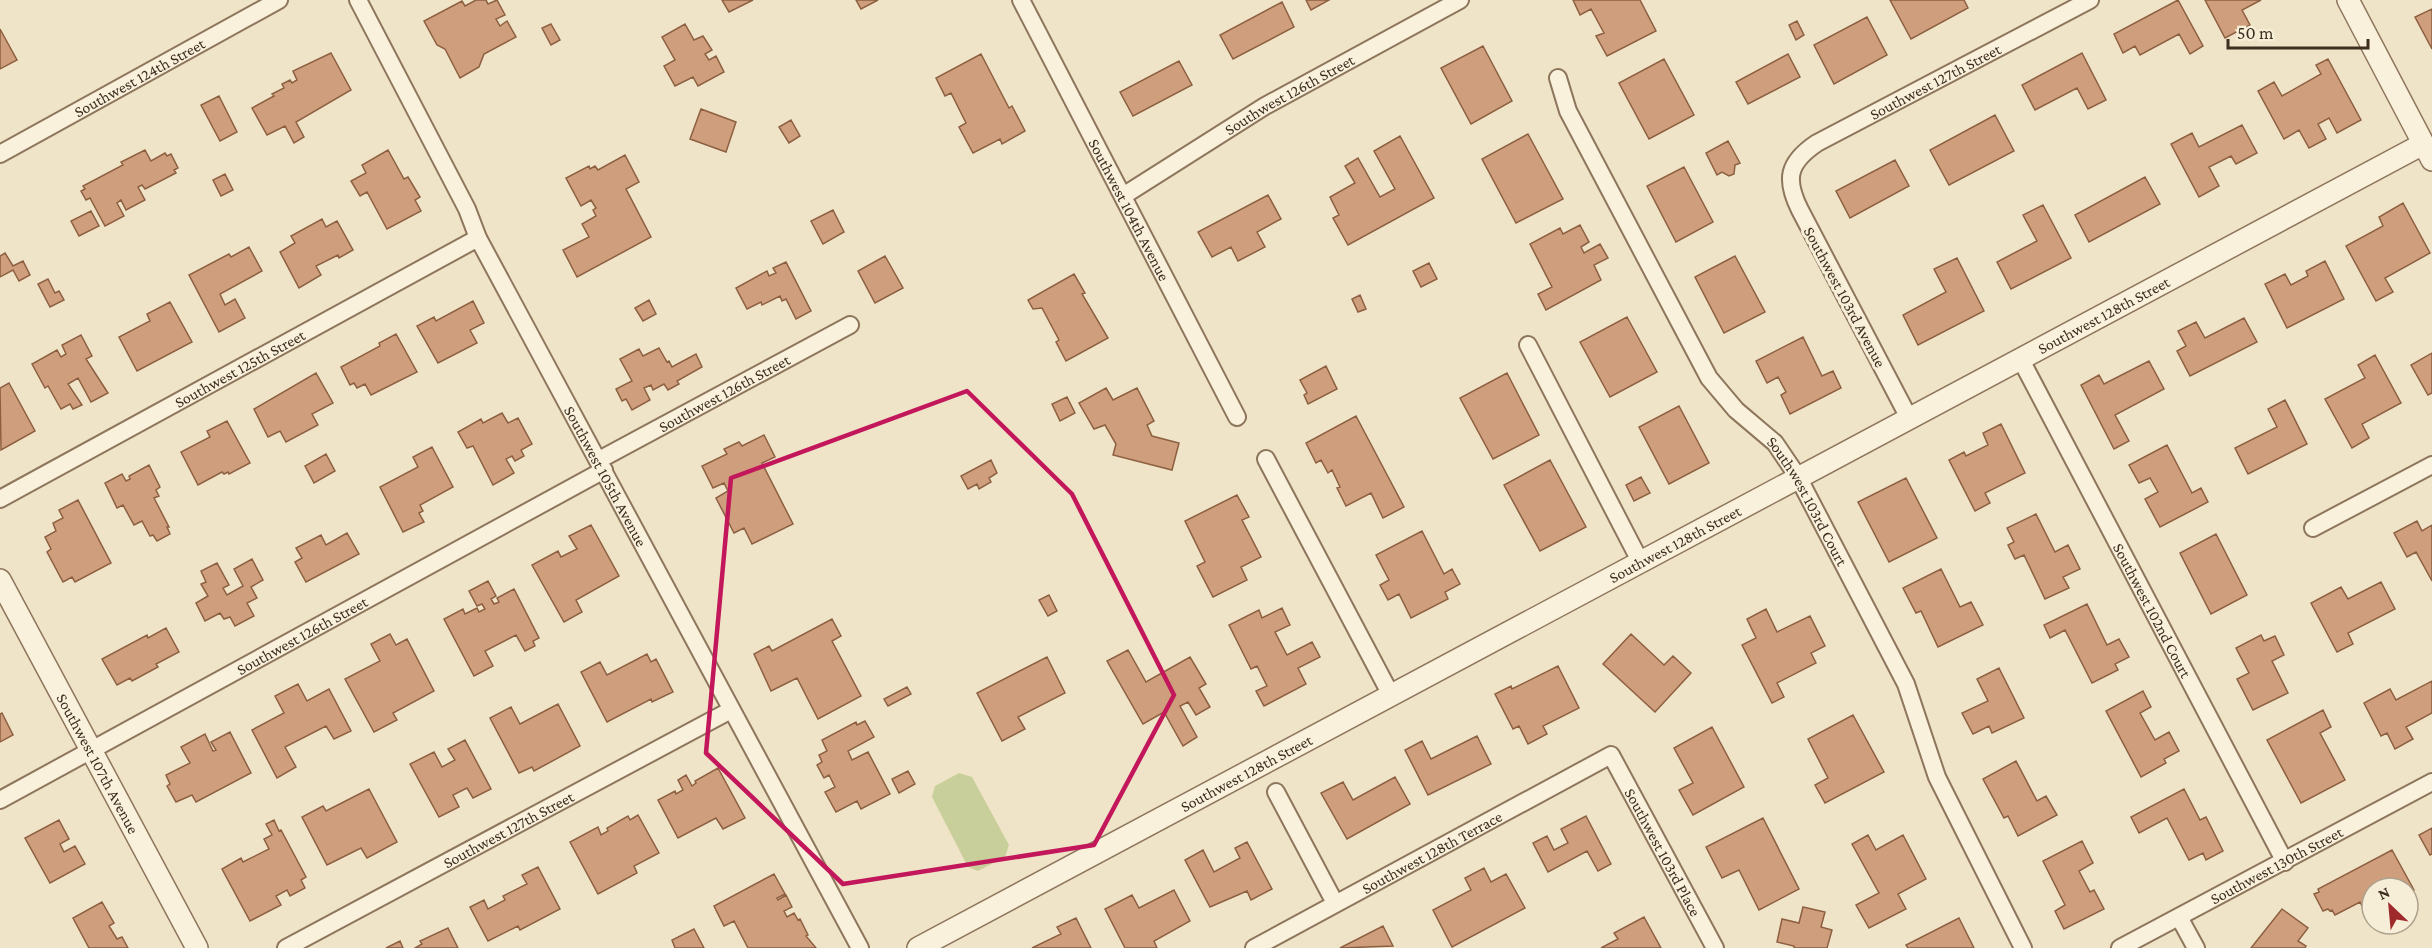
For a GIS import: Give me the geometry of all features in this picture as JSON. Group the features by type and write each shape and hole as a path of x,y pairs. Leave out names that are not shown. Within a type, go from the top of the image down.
{"street":[{"name":"Southwest 124th Street","path":"0,154 279,0"},
{"name":"Southwest 105th Avenue","path":"358,0 467,209 478,238 860,948"},
{"name":"Southwest 104th Avenue","path":"1021,0 1237,417"},
{"name":"Southwest 126th Street","path":"1123,196 1265,106 1460,0"},
{"name":"Southwest 127th Street","path":"1790,173 1798,159 1816,143 2090,0"},
{"path":"2348,0 2429,148"},
{"name":"Southwest 103rd Court","path":"1558,78 1568,111 1708,378 1736,411 1775,443 1798,477 1906,684 1937,777 2023,948"},
{"name":"Southwest 128th Street","path":"918,948 2020,358 2429,148"},
{"name":"Southwest 103rd Avenue","path":"1790,173 1792,192 1800,210 1909,418"},
{"name":"Southwest 125th Street","path":"0,499 478,238"},
{"name":"Southwest 126th Street","path":"0,800 850,325"},
{"path":"1528,345 1640,561"},
{"name":"Southwest 102nd Court","path":"2020,358 2284,862"},
{"path":"1266,459 1391,695"},
{"path":"2313,528 2432,465"},
{"name":"Southwest 107th Avenue","path":"0,580 196,948"},
{"name":"Southwest 127th Street","path":"286,948 731,710"},
{"name":"Southwest 128th Terrace","path":"1254,948 1611,755"},
{"name":"Southwest 103rd Place","path":"1611,755 1715,948"},
{"name":"Southwest 130th Street","path":"2120,948 2432,782"},
{"path":"1276,792 1335,903"},
{"path":"2179,917 2196,948"}],"highlighted area":[{"path":"967,391 1072,494 1174,695 1094,845 843,884 706,753 731,478"}],"green space":[{"path":"959,773 972,777 1009,845 1005,857 978,871 968,867 932,797 935,786"}],"building":[{"path":"476,0 486,0 488,4 497,0 505,15 496,19 500,26 507,21 516,37 484,54 479,67 460,78 445,49 437,45 424,21 462,1 465,6"},
{"path":"722,0 753,0 729,12"},
{"path":"856,0 878,0 861,9"},
{"path":"1306,0 1329,0 1311,10"},
{"path":"1573,0 1640,0 1656,31 1607,56 1596,36 1604,33 1591,9 1580,15"},
{"path":"1890,0 1964,0 1968,8 1911,39"},
{"path":"2178,0 2203,46 2190,54 2179,34 2140,55 2135,46 2123,53 2114,34"},
{"path":"2205,0 2261,0 2242,10 2250,25 2225,38"},
{"path":"1282,2 1294,27 1233,59 1220,35"},
{"path":"2432,9 2432,49 2415,17"},
{"path":"1867,17 1887,55 1834,84 1814,45"},
{"path":"1797,21 1804,35 1796,40 1789,25"},
{"path":"551,24 560,40 551,45 542,28"},
{"path":"685,24 694,40 703,36 712,50 705,54 709,60 716,56 724,72 698,86 693,77 675,86 664,66 675,60 662,37"},
{"path":"0,29 17,60 0,69"},
{"path":"1483,46 1512,101 1471,124 1441,68"},
{"path":"331,53 351,90 296,122 304,137 294,143 285,126 267,135 252,108 284,88 282,84 290,80 292,83 297,80 293,71"},
{"path":"2082,53 2106,100 2088,109 2077,88 2035,110 2022,85"},
{"path":"981,54 1009,108 1012,106 1025,131 1002,144 1000,139 973,153 959,127 966,123 951,93 945,96 936,78"},
{"path":"1788,54 1800,77 1748,104 1736,82"},
{"path":"1664,59 1694,115 1649,139 1619,83"},
{"path":"2328,59 2361,120 2337,133 2329,118 2318,124 2326,139 2309,148 2299,130 2284,139 2258,91 2274,82 2282,96 2321,74 2316,65"},
{"path":"1179,61 1192,85 1133,116 1120,92"},
{"path":"219,96 237,132 220,141 201,105"},
{"path":"701,109 736,122 726,152 690,139"},
{"path":"1995,115 2014,151 1949,185 1930,150"},
{"path":"791,120 800,136 789,143 779,127"},
{"path":"2242,125 2257,153 2236,164 2231,156 2209,167 2219,186 2199,197 2171,144 2192,133 2199,147"},
{"path":"1528,134 1563,199 1516,223 1482,159"},
{"path":"1400,136 1434,198 1348,245 1333,218 1339,215 1330,197 1355,183 1345,166 1358,158 1380,197 1395,189 1374,151"},
{"path":"1728,141 1740,163 1735,165 1734,174 1729,176 1722,172 1717,175 1706,153"},
{"path":"145,150 151,161 165,153 167,156 171,154 178,168 174,170 176,173 145,189 142,185 138,187 145,200 126,210 121,200 117,203 124,216 105,226 90,198 86,200 81,191 85,189 83,186 123,165 121,162"},
{"path":"388,150 404,179 408,177 420,197 415,200 421,211 387,229 367,192 360,196 351,181 366,173 362,165"},
{"path":"625,155 639,182 626,189 651,237 577,277 563,250 589,237 582,224 596,216 593,210 596,208 591,200 581,206 566,178 589,166 590,169 595,166 598,170"},
{"path":"1895,160 1909,186 1850,218 1836,191"},
{"path":"1684,167 1713,222 1676,242 1647,186"},
{"path":"225,174 233,190 221,196 213,180"},
{"path":"2145,177 2160,204 2089,242 2075,215"},
{"path":"1268,195 1281,219 1257,232 1265,247 1238,261 1231,247 1212,257 1198,232"},
{"path":"2403,203 2430,253 2385,278 2393,292 2376,301 2346,246 2383,226 2379,217"},
{"path":"2043,205 2071,258 2011,289 1997,262 2037,241 2023,215"},
{"path":"833,210 844,232 823,244 811,221"},
{"path":"91,211 99,226 79,236 71,221"},
{"path":"322,219 326,227 337,221 353,250 316,266 321,275 299,288 280,252 295,243 291,236"},
{"path":"1580,225 1589,242 1581,247 1584,253 1600,244 1608,258 1594,265 1601,280 1546,310 1538,294 1552,287 1530,244 1560,228 1563,234"},
{"path":"249,247 262,271 220,294 225,305 235,299 245,318 219,332 189,275 229,254 231,257"},
{"path":"5,253 13,266 23,261 30,275 19,281 13,270 0,277 0,256"},
{"path":"885,256 903,288 875,303 858,271"},
{"path":"1735,256 1765,312 1724,333 1695,277"},
{"path":"1957,258 1984,311 1918,345 1903,315 1946,292 1934,269"},
{"path":"2325,261 2344,299 2287,328 2265,284 2285,274 2291,285 2308,276 2306,271"},
{"path":"786,262 811,311 796,319 786,299 782,301 780,296 747,309 736,288 767,271 769,276 776,273 773,268"},
{"path":"1429,263 1437,279 1421,287 1413,271"},
{"path":"1074,274 1085,293 1082,294 1108,338 1066,361 1056,342 1059,340 1042,308 1033,309 1028,300"},
{"path":"48,279 55,293 59,291 64,300 50,307 38,284"},
{"path":"1360,295 1366,309 1358,312 1352,299"},
{"path":"649,300 656,314 643,321 635,308"},
{"path":"473,301 484,323 470,330 477,343 438,363 417,326 434,317 436,321"},
{"path":"170,302 192,342 137,371 119,337 150,321 147,314"},
{"path":"1627,317 1657,372 1610,397 1580,342"},
{"path":"2244,318 2257,342 2190,376 2177,351 2186,346 2178,331 2196,322 2205,338"},
{"path":"396,334 417,372 371,395 365,384 357,388 354,383 350,385 341,367 380,346 379,343"},
{"path":"81,335 92,356 86,359 108,393 91,402 78,378 68,384 82,405 73,409 70,404 61,409 48,386 45,388 32,364 57,350 61,357 66,354 62,345"},
{"path":"1803,337 1822,376 1833,371 1841,388 1790,414 1781,395 1786,392 1778,377 1767,383 1756,361"},
{"path":"659,348 672,367 696,354 702,367 677,381 679,384 668,390 664,384 653,390 651,385 644,388 650,400 632,410 626,399 622,401 616,389 632,381 620,359 639,349 643,356"},
{"path":"2432,353 2432,393 2428,395 2411,365"},
{"path":"2375,355 2401,403 2362,424 2369,438 2352,448 2325,399 2365,378 2358,365"},
{"path":"2149,361 2164,389 2115,415 2129,441 2114,449 2081,385 2099,375 2104,384"},
{"path":"1326,366 1337,389 1308,404 1304,395 1307,393 1300,380"},
{"path":"316,373 333,403 312,414 318,425 286,442 280,431 268,437 254,409"},
{"path":"1507,373 1539,435 1493,459 1460,398"},
{"path":"9,383 35,431 1,450 0,388"},
{"path":"1106,388 1113,400 1137,388 1154,421 1147,425 1152,436 1179,443 1172,470 1113,455 1116,444 1105,425 1094,429 1079,403"},
{"path":"1067,397 1075,413 1060,421 1052,404"},
{"path":"2285,400 2307,444 2248,474 2235,448 2277,427 2268,409"},
{"path":"1679,406 1709,463 1669,484 1639,427"},
{"path":"502,413 508,423 518,418 532,444 521,450 524,456 515,461 512,456 506,459 514,473 493,485 473,446 467,448 458,432 481,419 483,423"},
{"path":"1356,416 1404,507 1383,518 1371,493 1346,506 1337,488 1340,487 1332,470 1328,473 1321,460 1316,463 1306,443"},
{"path":"227,421 250,463 229,474 222,472 198,485 181,452 210,437 207,431"},
{"path":"2001,424 2025,473 1985,493 1990,503 1975,511 1949,460 1964,452 1966,456 1988,445 1983,433"},
{"path":"764,435 775,457 762,463 793,524 752,544 744,528 734,533 716,498 728,491 724,483 713,488 702,466 727,454 724,449 739,442 742,446"},
{"path":"2167,445 2192,493 2201,488 2208,502 2160,527 2145,499 2158,492 2150,478 2139,483 2129,465"},
{"path":"432,447 453,487 420,505 423,511 419,513 424,522 403,532 380,487 418,467 413,457"},
{"path":"326,454 335,471 314,483 305,466"},
{"path":"991,460 997,473 989,478 991,482 979,489 977,484 968,489 961,476"},
{"path":"1550,460 1586,527 1540,551 1504,485"},
{"path":"149,465 160,487 156,490 159,496 154,498 169,527 167,527 170,534 157,541 153,535 150,536 142,521 134,525 123,505 117,508 105,483 122,474 126,481 130,479 129,476"},
{"path":"1641,477 1650,493 1634,501 1626,485"},
{"path":"1906,478 1937,538 1889,562 1858,502"},
{"path":"1237,495 1249,517 1242,520 1261,557 1241,567 1247,580 1213,597 1197,566 1205,562 1185,521"},
{"path":"78,500 111,563 75,582 72,577 63,582 47,552 51,549 45,537 56,531 53,523 63,518 59,510"},
{"path":"2036,514 2055,552 2068,545 2080,569 2063,577 2069,588 2045,599 2024,555 2015,559 2008,545 2014,542 2007,528"},
{"path":"2417,521 2422,531 2432,525 2432,581 2416,552 2407,557 2394,533"},
{"path":"591,525 619,576 576,600 582,612 564,622 532,565 558,551 561,557 577,549 569,536"},
{"path":"1422,531 1444,574 1452,569 1460,584 1445,592 1448,599 1411,618 1399,594 1388,600 1380,585 1389,580 1376,555"},
{"path":"347,533 359,554 306,582 295,562 302,558 296,548 321,535 326,545"},
{"path":"2216,534 2247,595 2211,614 2180,553"},
{"path":"252,559 263,580 251,587 257,598 247,603 254,616 235,626 230,617 224,619 220,613 205,621 196,603 208,596 201,584 206,582 201,571 217,563 229,585 223,588 227,595 243,586 234,569"},
{"path":"1941,569 1960,607 1971,602 1983,625 1938,647 1921,611 1916,613 1903,588"},
{"path":"488,581 496,596 491,599 494,604 499,602 497,598 514,589 539,638 533,641 535,646 525,651 516,635 485,651 493,666 474,676 444,619 463,609 465,614 477,608 479,612 485,609 482,604 477,606 469,591"},
{"path":"2381,582 2395,609 2348,633 2353,644 2337,652 2311,603 2341,587 2348,599"},
{"path":"1049,595 1057,611 1048,616 1039,600"},
{"path":"2087,604 2107,645 2119,639 2129,657 2115,664 2118,670 2092,683 2065,630 2050,638 2044,625"},
{"path":"1282,608 1290,625 1275,632 1287,655 1312,642 1320,657 1298,668 1306,684 1264,706 1256,691 1267,686 1257,666 1251,669 1229,625 1259,610 1262,618"},
{"path":"1766,609 1777,632 1810,616 1825,646 1811,653 1816,663 1777,683 1784,697 1772,703 1742,645 1756,638 1747,619"},
{"path":"832,619 841,636 832,641 861,696 818,719 797,678 771,691 754,654 769,646 772,651"},
{"path":"166,628 179,652 156,664 158,667 132,681 130,678 117,685 102,659 147,635 148,638"},
{"path":"390,634 396,645 407,639 434,691 393,713 397,720 374,732 345,679 380,661 371,644"},
{"path":"1631,634 1664,665 1673,656 1691,673 1655,712 1603,664"},
{"path":"2261,635 2264,641 2275,636 2284,655 2272,661 2288,693 2253,710 2237,679 2249,673 2236,648"},
{"path":"1128,650 1146,682 1190,657 1206,684 1199,688 1210,707 1196,715 1188,702 1180,706 1197,737 1183,746 1164,712 1143,724 1107,661"},
{"path":"647,654 651,662 656,659 673,692 652,702 651,699 607,722 581,672 600,662 607,675"},
{"path":"1047,657 1065,693 1018,717 1025,729 1002,741 977,693"},
{"path":"1558,666 1579,708 1543,726 1547,734 1528,744 1519,726 1513,729 1495,694 1511,686 1512,689"},
{"path":"1999,668 2024,718 1992,733 1989,726 1973,734 1962,713 1988,701 1977,679"},
{"path":"2432,681 2432,713 2406,727 2413,739 2395,749 2387,733 2381,736 2364,703 2390,689 2396,700"},
{"path":"298,684 307,701 329,689 351,731 334,739 326,726 285,747 296,767 277,778 252,730 284,713 275,696"},
{"path":"907,687 911,694 888,706 884,699"},
{"path":"2143,691 2151,707 2140,713 2155,740 2169,732 2179,751 2164,759 2166,763 2141,777 2106,711"},
{"path":"558,704 580,746 534,771 532,767 519,773 490,718 511,707 520,724"},
{"path":"2323,710 2331,727 2320,733 2345,780 2301,803 2267,740"},
{"path":"2,713 13,735 0,742 0,714"},
{"path":"1853,715 1884,772 1825,803 1815,785 1828,778 1808,739"},
{"path":"865,721 874,737 848,751 852,760 868,752 890,794 861,809 857,801 836,812 825,792 835,787 829,775 824,778 817,765 822,762 819,755 827,751 822,740 856,722 857,725"},
{"path":"1712,727 1744,787 1693,815 1679,790 1693,783 1674,748"},
{"path":"230,732 251,773 196,802 192,795 176,802 167,786 170,784 166,775 190,763 181,747 205,734 213,751 216,750 211,742"},
{"path":"1477,736 1491,764 1428,795 1405,750 1422,741 1431,759"},
{"path":"465,740 491,789 473,798 467,788 453,795 459,807 439,817 410,764 434,752 442,767 455,760 448,749"},
{"path":"2016,761 2037,801 2046,796 2057,815 2018,836 2008,816 2004,818 1983,779"},
{"path":"718,768 745,818 723,829 716,818 678,838 658,800 675,791 676,794 683,790 678,780 686,775 692,786 696,783 695,781"},
{"path":"908,771 915,784 899,793 892,779"},
{"path":"1395,777 1410,804 1347,839 1321,793 1343,782 1353,800"},
{"path":"369,789 397,842 367,858 361,848 327,865 302,817 323,806 326,811"},
{"path":"2184,789 2200,820 2206,817 2223,851 2206,860 2203,853 2189,860 2167,818 2139,833 2131,817"},
{"path":"638,815 659,853 634,866 637,873 598,894 570,842 598,827 601,835 608,831 607,828 628,816 630,820"},
{"path":"1586,816 1611,864 1598,871 1587,851 1548,872 1533,843 1547,836 1554,850 1568,843 1561,829"},
{"path":"1763,818 1799,889 1759,910 1739,870 1722,878 1706,847"},
{"path":"59,820 69,839 60,844 64,852 75,846 85,864 50,883 25,838"},
{"path":"274,820 306,877 301,880 305,888 290,896 287,890 276,896 281,905 250,921 222,869 241,858 243,862 269,849 264,839 272,835 266,824"},
{"path":"2432,828 2432,854 2430,855 2419,835"},
{"path":"1868,835 1876,850 1903,835 1926,879 1898,894 1906,909 1869,928 1856,905 1879,893 1852,844"},
{"path":"2082,841 2093,863 2079,871 2090,892 2094,890 2104,909 2064,929 2055,911 2065,905 2043,861"},
{"path":"1247,842 1272,889 1251,900 1247,891 1210,907 1185,860 1203,850 1214,872 1240,858 1235,848"},
{"path":"2392,850 2406,876 2360,876 2360,902 2335,915 2332,910 2323,911 2314,894 2319,892 2318,889"},
{"path":"538,867 560,909 520,930 518,926 488,941 470,907 484,900 488,909 505,900 503,896 527,884 522,875"},
{"path":"1484,868 1491,882 1506,874 1525,908 1452,947 1433,910 1471,890 1465,878"},
{"path":"774,874 785,894 777,898 778,900 786,895 792,907 784,911 787,917 794,913 798,920 800,919 808,935 806,936 816,948 748,948 734,921 724,926 714,906"},
{"path":"1174,890 1190,921 1154,941 1157,948 1125,948 1105,909 1132,895 1139,908"},
{"path":"102,902 114,923 109,926 117,939 122,937 128,948 89,948 73,918"},
{"path":"1803,907 1825,912 1821,927 1832,930 1827,948 1794,948 1794,946 1777,942 1782,919 1799,923"},
{"path":"2282,909 2308,928 2298,941 2306,946 2305,948 2251,948"},
{"path":"1644,917 1661,948 1601,948 1618,939 1614,933"},
{"path":"1076,918 1091,948 1032,948 1061,934 1057,927"},
{"path":"1959,918 1974,948 1908,948 1906,945"},
{"path":"1383,926 1393,946 1340,948"},
{"path":"448,928 458,948 415,948 422,944 420,941"},
{"path":"694,929 704,948 675,948 672,940"},
{"path":"400,941 403,948 386,948"}]}
